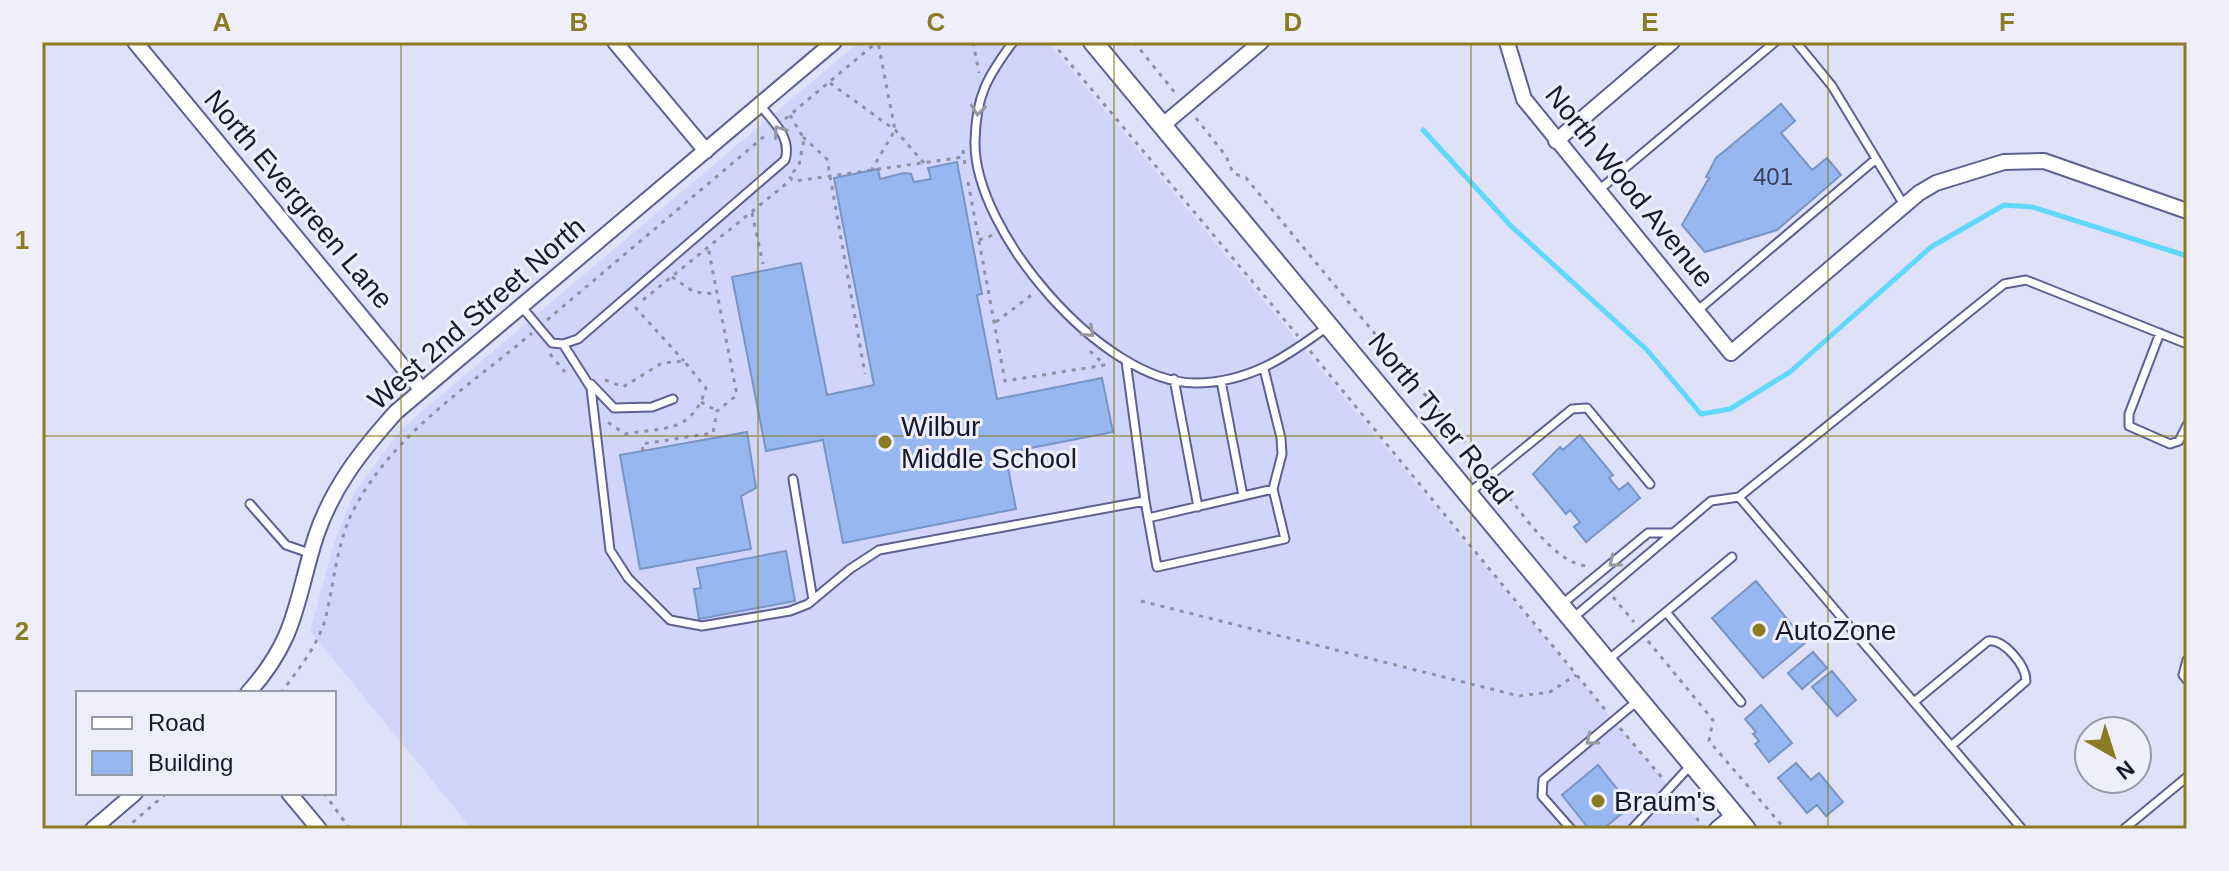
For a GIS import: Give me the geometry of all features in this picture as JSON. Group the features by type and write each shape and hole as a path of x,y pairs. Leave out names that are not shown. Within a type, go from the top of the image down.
{"main road":[{"name":"North Tyler Road","path":"1093,42 1740,822"}],"street":[{"name":"North Evergreen Lane","path":"135,42 422,390"},
{"path":"615,42 706,151"},
{"name":"West 2nd Street North","path":"249,691 281,648 296,617 312,554 343,475 396,412 834,42"},
{"path":"1163,125 1261,42"},
{"name":"North Wood Avenue","path":"1507,42 1524,99 1731,353 1904,205"},
{"path":"1556,141 1672,42"},
{"path":"1904,205 1936,183 2004,162 2044,161 2187,211"},
{"path":"93,829 133,795"},
{"path":"291,795 319,829"},
{"path":"1717,829 1740,822"}],"lane":[{"path":"1013,42 986,78 979,99 975,144 981,185 1019,255 1053,298 1126,361 1151,374 1192,383 1221,381 1264,369 1329,326"},
{"path":"1598,192 1775,42"},
{"path":"1796,42 1832,86 1904,205"},
{"path":"521,306 552,343 563,344 578,339 785,160 789,148 785,137 760,105"},
{"path":"1697,311 1876,159"},
{"path":"1566,613 1607,590 1711,501 1739,497 2004,284 2026,280 2187,344"},
{"path":"2160,333 2129,414 2129,426 2170,444 2179,441 2187,425"},
{"path":"563,344 587,380 614,408 652,407 673,399"},
{"path":"1126,361 1157,567 1285,539 1273,489 1282,454 1281,438 1264,369"},
{"path":"1174,379 1198,507"},
{"path":"587,380 595,407 610,550 628,578 658,611 685,626 702,626 790,611 813,600 879,550 1145,501"},
{"path":"1221,381 1243,496"},
{"path":"1468,494 1572,409 1587,408 1650,484"},
{"path":"793,479 813,600"},
{"path":"1148,518 1273,489"},
{"path":"1739,497 2022,829"},
{"path":"250,504 286,545 312,554"},
{"path":"1566,613 1596,576 1648,533 1673,533"},
{"path":"1606,662 1732,557"},
{"path":"1666,612 1741,702"},
{"path":"1914,702 1988,641 1998,641 2010,652 2024,670 2026,681 1951,746"},
{"path":"2187,660 2183,675 2187,680"},
{"path":"1571,829 1542,796 1543,780 1638,700"},
{"path":"1632,829 1692,764"},
{"path":"2124,829 2187,777"}],"path":[{"path":"871,171 895,130 878,42"},
{"path":"973,42 979,73"},
{"path":"1052,42 1705,829"},
{"path":"1134,42 1226,156 1226,163 1233,173 1246,178 1557,553 1574,566 1588,566 1596,576"},
{"path":"829,82 895,130 924,163"},
{"path":"790,115 803,137 827,159 865,374"},
{"path":"792,179 789,177 802,154 803,137"},
{"path":"963,141 1005,381 1105,365"},
{"path":"625,315 792,179 831,178 964,157"},
{"path":"752,211 763,264"},
{"path":"979,240 996,233"},
{"path":"642,444 713,433 717,411 729,398 737,395 708,247"},
{"path":"672,277 694,292 717,294"},
{"path":"994,323 1034,293"},
{"path":"595,407 608,422 625,434 680,425 699,411 706,388 635,307"},
{"path":"532,333 568,375"},
{"path":"601,378 623,387 662,363 684,361"},
{"path":"701,402 717,411"},
{"path":"639,431 643,451"},
{"path":"1607,590 1713,720 1709,741 1785,829"},
{"path":"1141,601 1519,696 1550,692 1576,675"},
{"path":"125,829 165,795"},
{"path":"325,795 350,829"}],"shaded area":[{"name":"Wilbur Middle School","path":"859,42 1048,42 1704,829 472,829 310,631 335,540 354,493 401,429"}],"building":[{"path":"1781,104 1795,121 1781,133 1812,170 1827,158 1841,175 1777,230 1705,252 1682,225 1709,178 1706,177 1716,158"},
{"path":"957,162 982,294 977,295 997,399 1102,378 1113,432 1005,453 1016,509 843,543 823,440 766,451 732,277 801,263 827,395 874,385 834,178 878,169 880,179 904,173 911,174 914,182 931,179 928,168"},
{"path":"747,432 756,488 741,496 751,549 640,569 620,455"},
{"path":"1580,435 1613,475 1609,478 1619,490 1628,483 1640,498 1586,542 1574,527 1580,522 1570,510 1566,514 1533,474 1560,447 1563,450"},
{"path":"786,551 795,601 699,619 694,589 701,588 697,568"},
{"name":"AutoZone","path":"1756,581 1806,642 1763,678 1712,618"},
{"path":"1813,652 1827,668 1802,689 1788,673"},
{"path":"1832,671 1856,700 1837,716 1812,687"},
{"path":"1761,705 1792,743 1769,762 1755,744 1759,741 1753,734 1756,732 1745,719"},
{"path":"1796,763 1811,780 1819,773 1843,802 1826,816 1817,805 1807,813 1778,778"},
{"path":"1598,765 1631,806 1603,829 1589,829 1562,795"}],"waterway":[{"path":"1423,130 1511,226 1647,350 1701,414 1730,409 1790,372 1931,247 2004,205 2032,207 2187,256"}],"place":[{"name":"Wilbur Middle School","path":"885,442"},
{"name":"AutoZone","path":"1759,630"},
{"name":"Braum's","path":"1598,801"}]}
